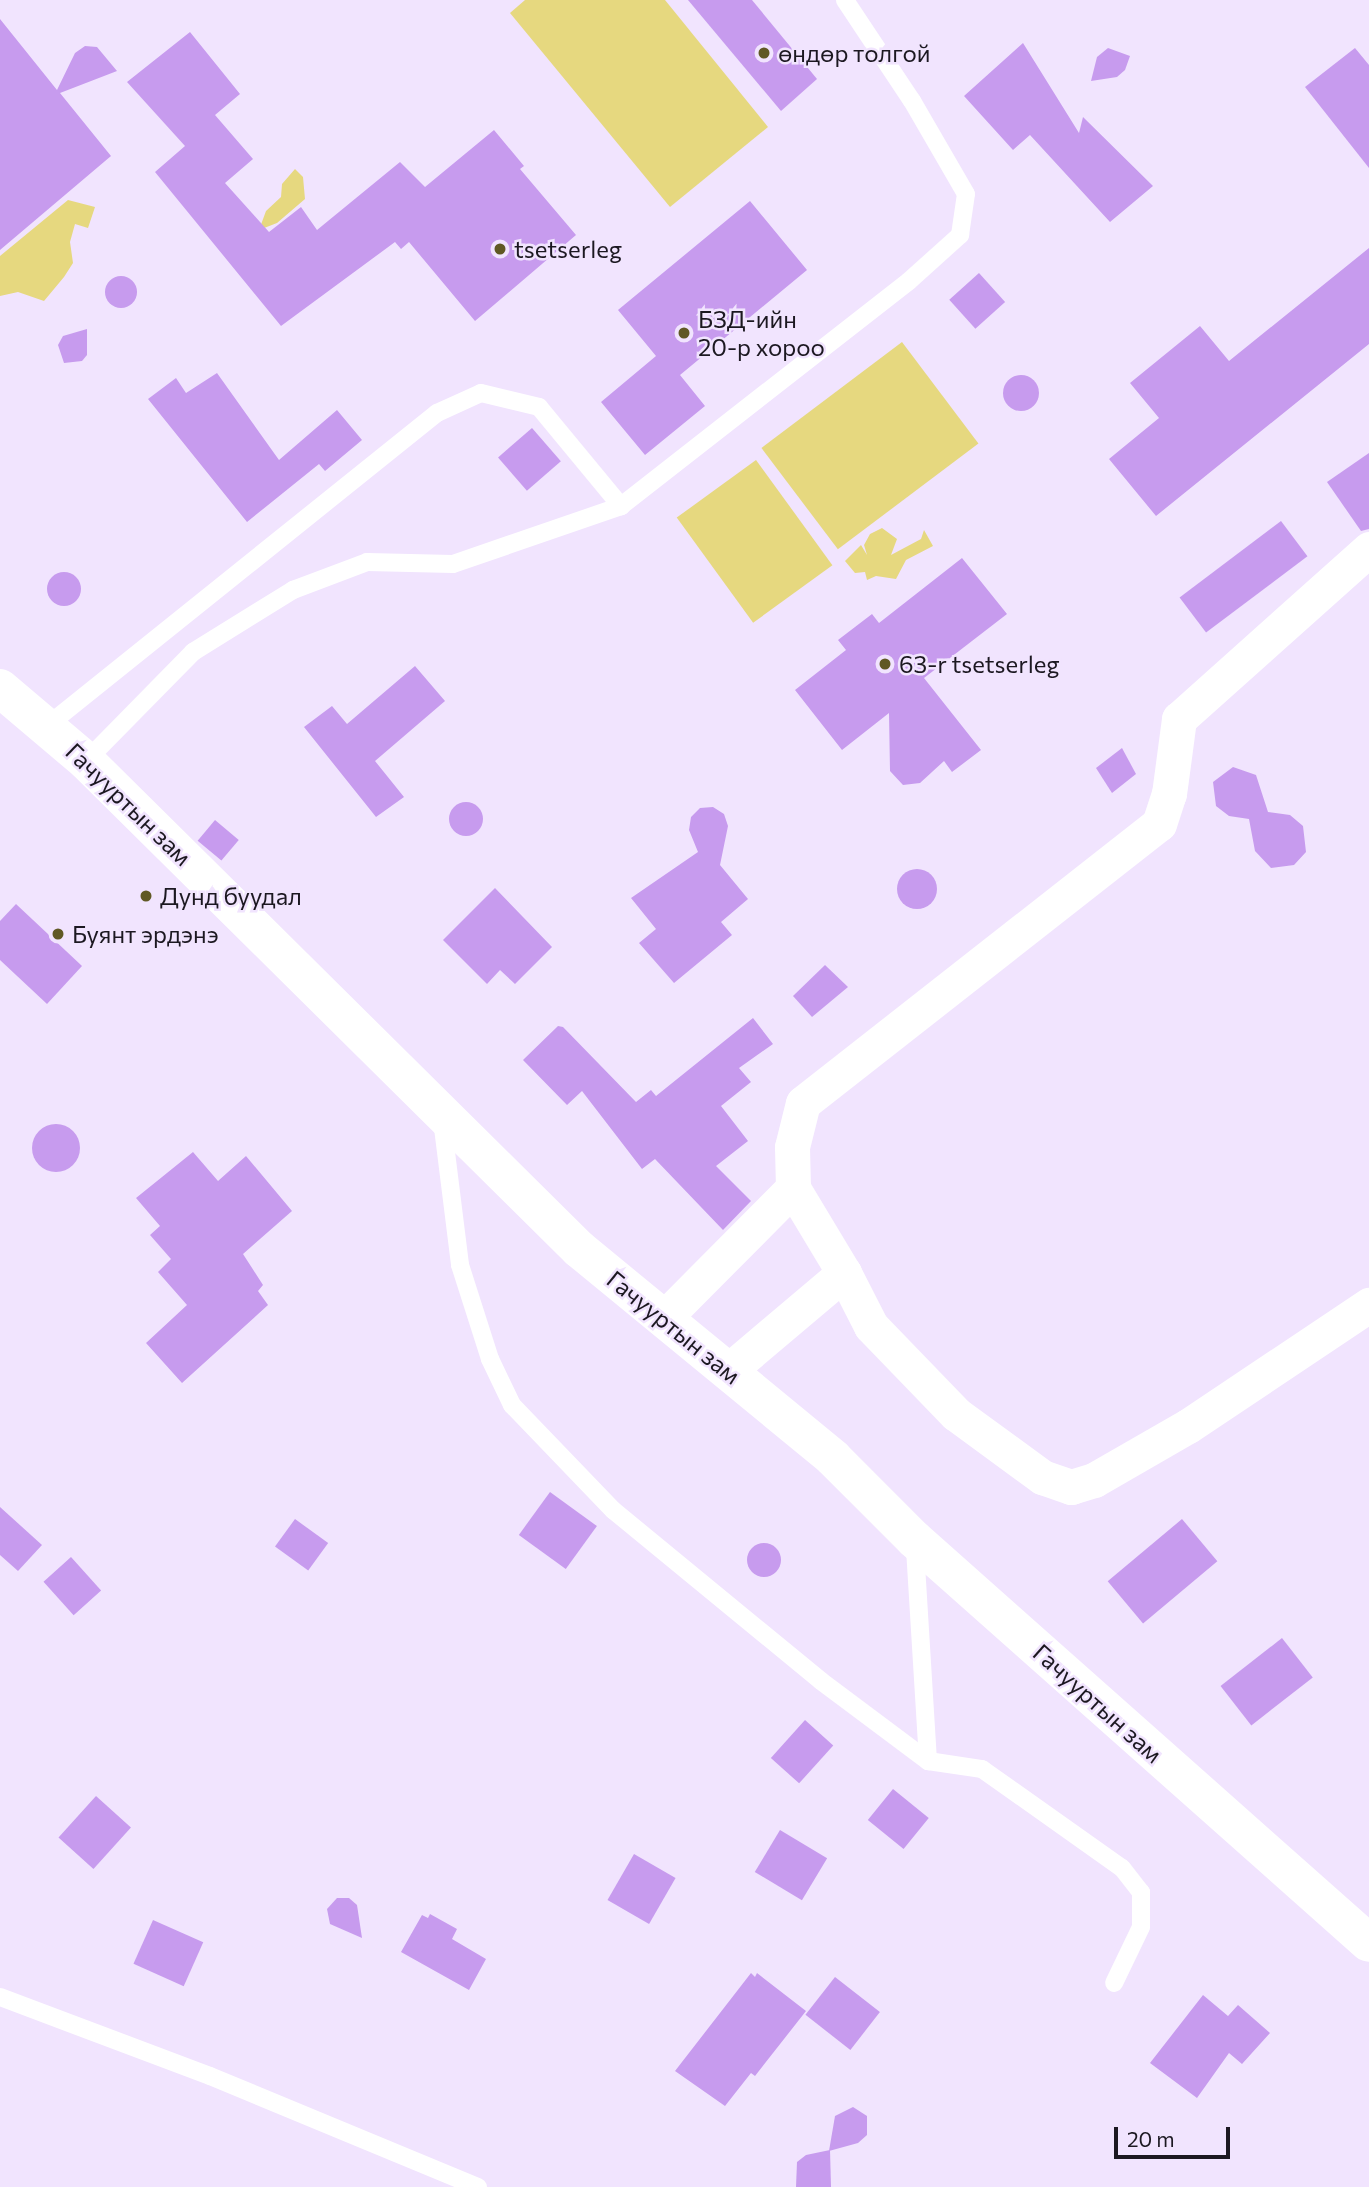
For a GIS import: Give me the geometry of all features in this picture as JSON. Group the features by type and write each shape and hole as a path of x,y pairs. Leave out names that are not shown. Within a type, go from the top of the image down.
{"main road":[{"name":"Гачууртын зам","path":"0,688 86,761 579,1249 833,1458 914,1539 1369,1943"}],"street":[{"path":"1369,548 1179,719 1169,794 1159,824 803,1103 792,1147 793,1188 844,1273 871,1326 956,1414 1041,1478 1071,1487 1094,1480 1188,1426 1369,1305"},
{"path":"663,1319 793,1188"},
{"path":"728,1371 844,1273"}],"lane":[{"path":"86,761 193,652 293,590 367,562 453,564 621,506 909,281 960,235 966,194 912,101 845,0"},
{"path":"47,726 437,413 481,393 539,407 621,506"},
{"path":"441,1113 460,1265 490,1359 512,1405 613,1510 821,1681 928,1761 982,1769 1122,1868 1141,1892 1142,1927 1114,1983"},
{"path":"914,1539 928,1761"},
{"path":"0,1997 210,2076 478,2187"}],"shaded area":[{"path":"525,0 665,0 768,127 670,207 510,13"},
{"path":"295,169 303,177 305,199 277,223 259,230 266,211 281,197 282,184"},
{"path":"68,200 95,207 88,228 75,224 70,242 73,263 64,277 44,301 18,292 0,296 0,256"},
{"path":"902,342 978,443 838,549 761,448"},
{"path":"756,460 832,565 753,623 677,518"},
{"path":"882,528 897,539 891,555 921,539 924,530 933,546 906,560 896,579 876,576 867,580 865,572 855,573 845,561 861,545 867,555 864,545 870,534"}],"building":[{"path":"688,0 752,0 817,79 781,111"},
{"path":"0,19 57,90 75,53 85,46 97,47 117,71 60,93 111,156 0,250"},
{"path":"190,32 240,94 215,115 253,159 225,183 269,232 301,207 317,230 400,162 425,187 494,130 524,166 520,169 576,235 475,321 409,242 401,249 395,242 281,326 155,172 185,146 127,82"},
{"path":"1023,43 1079,133 1083,117 1153,186 1110,222 1030,135 1013,150 964,96"},
{"path":"1108,48 1130,56 1125,70 1117,77 1091,81 1097,57"},
{"path":"1355,48 1369,65 1369,168 1305,87"},
{"name":"БЗД-ийн 20-р хороо","path":"750,201 807,270 680,375 705,406 645,455 601,402 656,356 618,310"},
{"path":"1369,248 1369,344 1156,516 1109,459 1159,418 1130,383 1200,326 1229,361"},
{"path":"979,273 1005,302 975,329 949,300"},
{"path":"121,276 132,281 137,292 132,303 121,308 110,303 105,292 110,281"},
{"path":"87,329 87,355 82,361 64,363 58,345 63,336"},
{"path":"217,373 279,460 337,410 362,440 325,471 319,464 247,522 148,399 176,378 186,393"},
{"path":"1021,375 1034,380 1039,393 1034,406 1021,411 1008,406 1003,393 1008,380"},
{"path":"532,428 561,461 527,491 498,458"},
{"path":"1369,453 1369,529 1361,531 1327,482"},
{"path":"1281,521 1307,556 1206,633 1180,597"},
{"name":"63-r tsetserleg","path":"962,558 1007,614 924,678 981,750 952,772 944,761 920,783 903,785 890,771 889,713 842,750 795,690 846,650 838,640 872,614 879,623"},
{"path":"64,572 76,577 81,589 76,601 64,606 52,601 47,589 52,577"},
{"path":"415,666 445,701 375,761 404,797 376,817 304,727 332,706 347,724"},
{"path":"1122,748 1136,774 1112,793 1096,768"},
{"path":"1233,767 1256,775 1268,812 1290,815 1303,826 1306,852 1294,865 1271,868 1255,851 1249,819 1229,816 1216,806 1213,782"},
{"path":"466,802 478,807 483,819 478,831 466,836 454,831 449,819 454,807"},
{"path":"713,807 724,814 728,826 720,865 748,899 721,922 732,935 674,983 639,943 656,929 631,898 698,852 689,830 691,817 700,808"},
{"path":"215,820 239,840 221,861 198,841"},
{"path":"917,869 931,875 937,889 931,903 917,909 903,903 897,889 903,875"},
{"path":"495,888 552,947 515,984 500,970 487,984 443,940"},
{"path":"16,904 82,966 47,1004 0,960 0,921"},
{"path":"825,965 848,987 812,1017 793,996"},
{"path":"753,1018 773,1044 739,1068 751,1082 721,1106 748,1141 716,1166 751,1201 723,1230 655,1159 642,1169 582,1091 567,1105 523,1060 558,1026 563,1027 636,1102 651,1090 656,1096"},
{"path":"56,1124 73,1131 80,1148 73,1165 56,1172 39,1165 32,1148 39,1131"},
{"path":"193,1152 218,1181 246,1156 292,1211 243,1254 263,1285 258,1291 268,1305 182,1383 146,1343 187,1305 158,1272 171,1259 150,1235 160,1226 136,1198"},
{"path":"550,1492 597,1526 566,1569 519,1535"},
{"path":"0,1507 42,1545 18,1571 0,1555"},
{"path":"295,1519 328,1543 308,1571 275,1547"},
{"path":"1182,1519 1217,1561 1143,1623 1108,1581"},
{"path":"764,1543 776,1548 781,1560 776,1572 764,1577 752,1572 747,1560 752,1548"},
{"path":"71,1557 101,1590 74,1615 44,1582"},
{"path":"1282,1638 1313,1677 1251,1725 1221,1686"},
{"path":"805,1720 833,1745 799,1783 771,1758"},
{"path":"893,1789 929,1818 904,1849 868,1820"},
{"path":"96,1796 131,1827 93,1869 59,1838"},
{"path":"780,1830 827,1858 802,1900 755,1872"},
{"path":"634,1854 676,1878 649,1924 608,1900"},
{"path":"337,1898 349,1898 357,1905 362,1938 330,1924 327,1909"},
{"path":"430,1914 457,1929 452,1939 486,1959 469,1990 401,1952 422,1915 428,1918"},
{"path":"153,1920 203,1942 184,1986 133,1964"},
{"path":"751,1973 755,1977 757,1973 806,2011 755,2076 751,2073 725,2106 675,2071"},
{"path":"835,1977 880,2012 850,2050 805,2015"},
{"path":"1203,1995 1228,2016 1238,2005 1270,2033 1242,2064 1229,2053 1197,2098 1150,2063"},
{"path":"853,2107 867,2116 867,2135 858,2143 829,2151 835,2116"},
{"path":"830,2150 831,2187 796,2187 797,2162 806,2155"}],"place":[{"name":"өндөр толгой","path":"764,53"},
{"name":"tsetserleg","path":"500,249"},
{"name":"БЗД-ийн 20-р хороо","path":"684,333"},
{"name":"63-r tsetserleg","path":"885,664"},
{"name":"Дунд буудал","path":"146,896"},
{"name":"Буянт эрдэнэ","path":"58,934"}]}
